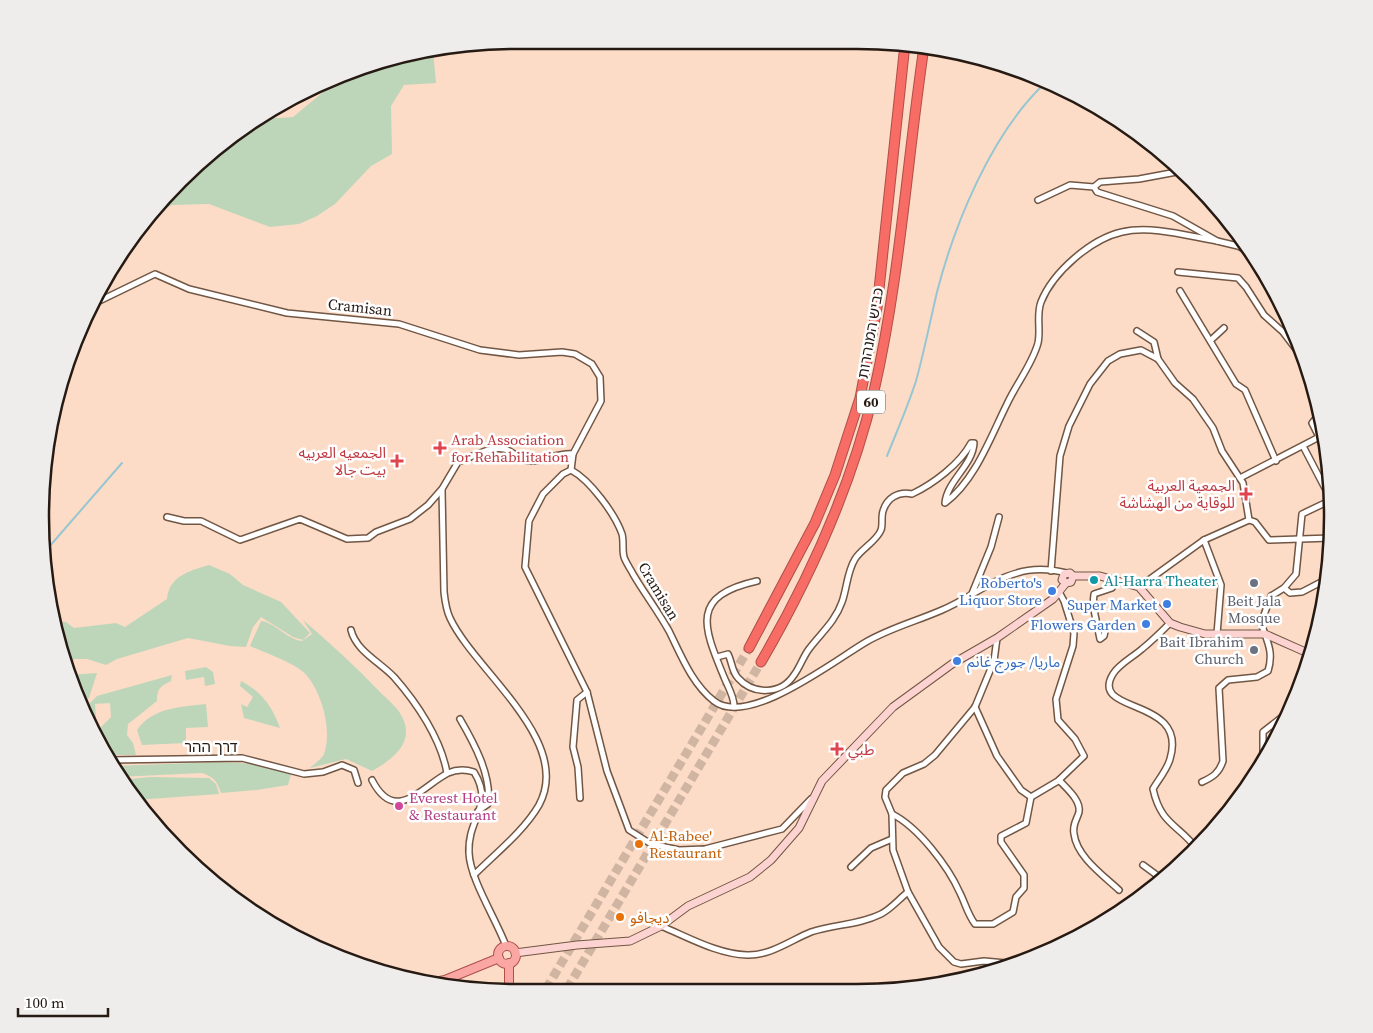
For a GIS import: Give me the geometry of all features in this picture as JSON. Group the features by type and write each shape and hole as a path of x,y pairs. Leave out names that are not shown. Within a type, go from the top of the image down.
{"highway":[{"name":"כביש המנהרות","path":"748,648 815,523 835,475 865,378 877,308 904,52"},
{"name":"כביש המנהרות","path":"761,662 787,617 821,550 840,504 874,392 891,303 923,54"}],"main road":[{"path":"499,958 500,950 506,946 513,948 515,958 509,963"},
{"path":"499,958 509,963"},
{"path":"448,979 499,958"},
{"path":"509,963 509,984"}],"street":[{"path":"1038,200 1070,185 1094,187 1100,182 1138,179 1172,172"},
{"path":"1094,187 1097,192 1172,216 1216,241"},
{"path":"717,657 728,654 737,678 754,690 763,691 780,687 794,676 810,648 830,626 842,602 848,574 856,558 881,531 883,511 890,499 897,494 904,492 912,494 920,490 951,466 971,442 974,443 973,448 946,495 945,503 966,479 988,446 1038,343 1041,304 1046,291 1059,272 1079,254 1122,232 1151,231 1237,246"},
{"path":"1178,272 1238,278 1264,315 1291,342"},
{"name":"Cramisan","path":"102,299 155,274 189,289 287,313 399,324 489,352 519,355 562,352 575,354 592,364 600,377 601,401 574,454 571,470 593,488 614,520 622,535 624,558 660,617 689,670 715,702 734,706 762,703 785,692 887,630 943,609 1017,573 1038,569 1051,571 1067,578"},
{"path":"1180,292 1211,340 1236,384 1245,390 1276,460"},
{"path":"1211,340 1224,328"},
{"path":"1137,331 1154,342 1158,359"},
{"path":"1249,520 1240,478 1222,451 1208,421 1158,359 1141,350 1120,354 1108,361 1090,384 1069,426 1060,456 1051,571 1067,578 1100,576 1139,587 1170,623 1205,634 1264,634 1304,652"},
{"path":"1240,478 1317,438"},
{"path":"1303,446 1322,480"},
{"path":"167,516 184,521 201,521 240,540 300,519 346,539 358,539 410,519 428,505 442,489 458,462 487,452 504,449 527,461 545,460 564,453 574,454"},
{"path":"571,470 563,474 543,494 529,521 526,567 587,692 607,770 621,814 629,830 651,844 679,850 705,848 757,837 782,829 814,796"},
{"path":"442,489 446,609 460,635 536,737 544,758 546,773 544,791 538,805 522,826 474,875"},
{"path":"1202,782 1220,770 1223,761 1219,688 1228,680 1257,677 1268,671 1272,660 1271,649 1261,624 1271,596 1284,588 1296,574 1302,514 1324,504"},
{"path":"971,596 992,547 1000,516"},
{"path":"1139,587 1204,540 1249,520 1255,522 1269,540 1323,538"},
{"path":"1204,540 1220,585 1217,634"},
{"path":"892,814 905,820 939,859 960,892 975,924 993,924 1013,912 1016,897 1024,888 1024,875 1001,842 1001,836 1026,823 1032,797 1060,780 1084,756 1075,739 1058,720 1056,699 1070,654 1074,633 1059,591 1060,582 1057,574"},
{"path":"515,953 559,946 630,941 661,926 688,906 750,876 771,860 799,828 822,781 894,707 952,664 997,638 1054,599 1067,578"},
{"path":"1106,627 1104,636 1100,639 1093,605 1094,594 1112,588 1114,580"},
{"path":"734,706 733,698 707,626 707,609 724,593 757,581"},
{"path":"1284,588 1290,593 1302,592 1319,583"},
{"path":"1170,623 1114,673 1109,686 1113,697 1120,702 1153,714 1164,723 1171,736 1170,760 1153,789 1158,808 1169,823 1191,843"},
{"path":"351,630 359,646 393,677 412,700 434,736 444,758 447,773"},
{"path":"993,963 954,962 939,946 908,892 892,839 892,814 885,797 886,790 903,773 924,764 935,755 975,707 994,662 997,638"},
{"path":"580,798 578,767 573,748 577,700 587,692"},
{"path":"975,707 997,756 1021,790 1032,797"},
{"path":"460,719 483,768 490,792 488,804 478,811"},
{"path":"1262,749 1263,732 1277,720"},
{"name":"דרך ההר","path":"117,760 236,757 304,774 322,772 342,765 354,770 358,783"},
{"path":"372,780 378,791 388,799 402,801 418,796 447,773 466,769 474,772 482,785 484,799 470,836 469,854 474,875 506,946"},
{"path":"1060,780 1079,803 1079,812 1073,823 1077,845 1093,865 1119,890"},
{"path":"851,867 871,848 892,839"},
{"path":"1143,865 1157,875"},
{"path":"661,926 727,953 749,956 774,950 827,928 861,922 883,913 908,892"}],"green space":[{"path":"434,57 436,83 404,85 391,106 392,154 371,166 335,204 317,216 299,224 270,227 209,204 172,205 163,210 208,165 232,145 274,117 293,117 327,89 337,84 395,65"},
{"path":"209,565 230,574 243,585 281,602 310,633 303,640 293,637 261,617 253,627 246,647 188,638 117,659 106,665 87,659 74,659 72,661 61,622 66,622 74,628 116,623 125,627 167,599 169,591 176,580 187,572"},
{"path":"303,620 333,646 393,705 404,721 406,730 403,745 392,757 372,771 346,759 310,768 323,756 326,745 325,714 318,694 304,672 281,659 250,646 261,621 266,622 296,640 302,641 312,634"},
{"path":"206,667 213,672 215,684 205,686 204,677 186,680 185,671"},
{"path":"97,673 89,698 86,700 84,696 77,674"},
{"path":"172,675 171,681 159,690 157,701 128,724 127,735 133,743 136,755 114,755 100,728 111,717 110,703 95,704 95,719 88,705 97,696"},
{"path":"241,681 255,690 265,700 280,728 244,718 241,704 247,707 253,697 240,686"},
{"path":"206,704 208,727 186,728 186,743 142,745 137,730 151,717 159,712"},
{"path":"220,762 260,764 291,774 288,785 221,793 214,780 202,773 128,777 121,766"},
{"path":"150,777 209,778 216,784 219,794 144,799 130,779"}],"waterway":[{"path":"887,456 916,381 937,292 965,209 991,154 1024,105 1041,87"},
{"path":"50,546 122,463"}],"tunnel":[{"path":"549,984 749,648"},
{"path":"570,984 761,662"}],"place":[{"name":"Arab Association for Rehabilitation","path":"440,448"},
{"name":"الجمعيه العربيه بيت جالا","path":"397,461"},
{"name":"الجمعية العربية للوقاية من الهشاشة","path":"1246,494"},
{"name":"Al-Harra Theater","path":"1094,580"},
{"name":"Beit Jala Mosque","path":"1254,583"},
{"name":"Roberto's Liquor Store","path":"1052,591"},
{"name":"Super Market","path":"1167,604"},
{"name":"Flowers Garden","path":"1146,624"},
{"name":"Bait Ibrahim Church","path":"1254,650"},
{"name":"ماريا/ جورج غانم","path":"957,661"},
{"name":"طبي","path":"837,749"},
{"name":"Everest Hotel & Restaurant","path":"399,806"},
{"name":"Al-Rabee' Restaurant","path":"639,844"},
{"name":"ديجافو","path":"620,917"}]}
